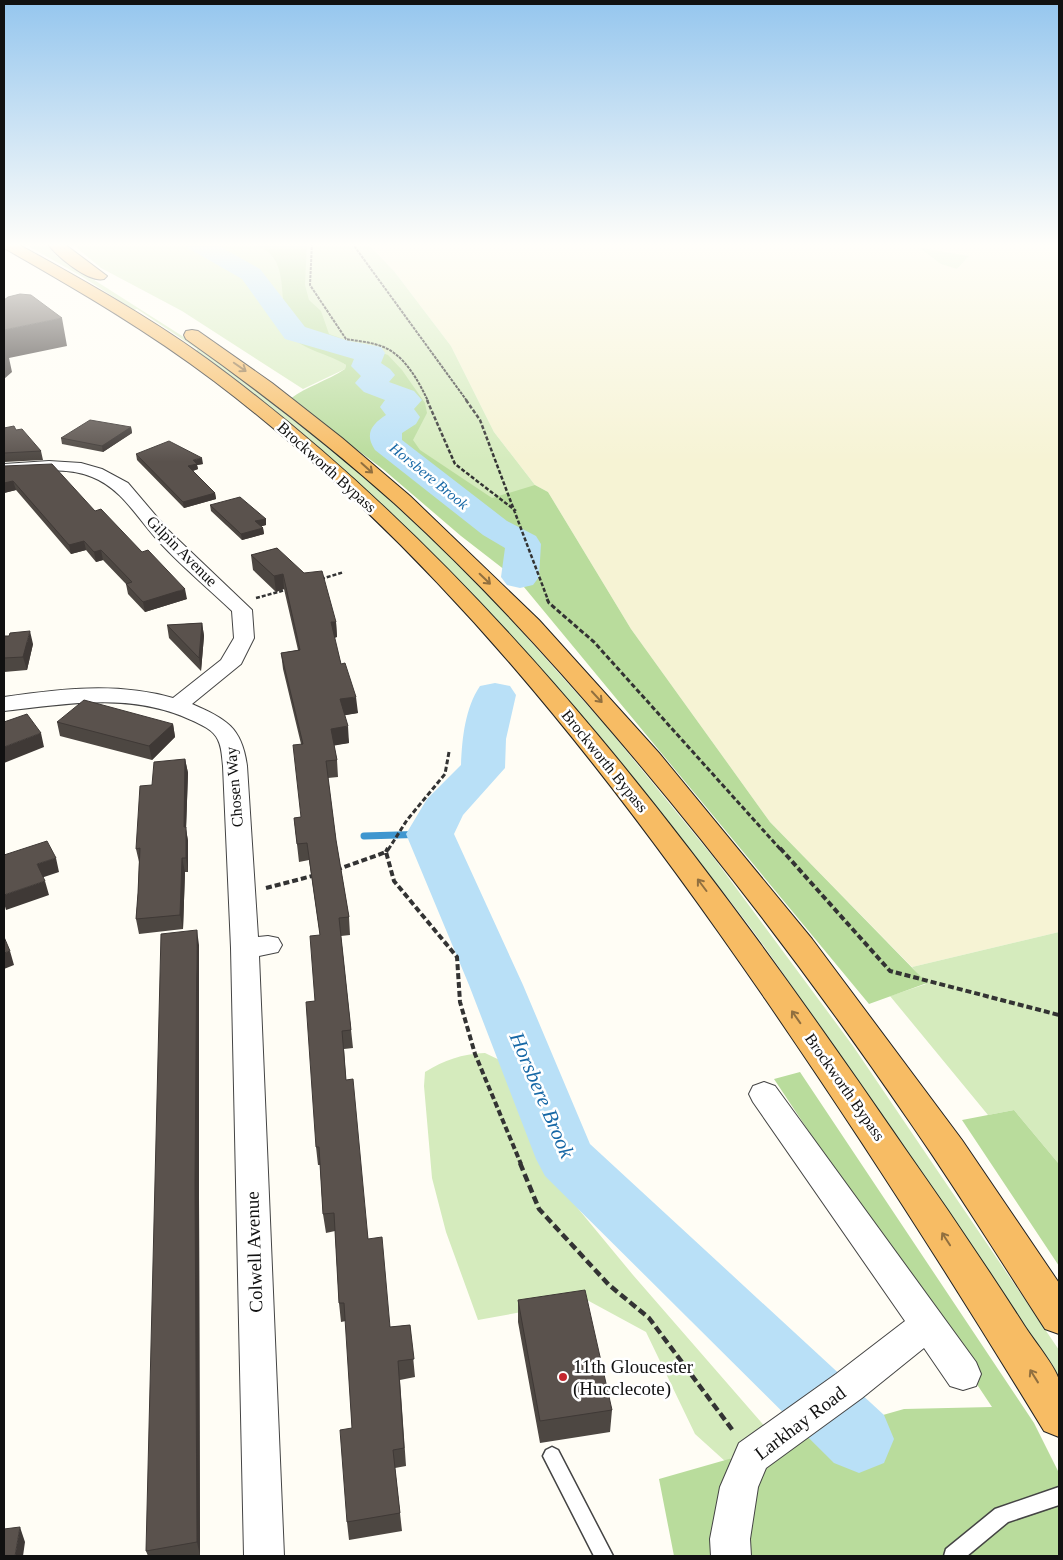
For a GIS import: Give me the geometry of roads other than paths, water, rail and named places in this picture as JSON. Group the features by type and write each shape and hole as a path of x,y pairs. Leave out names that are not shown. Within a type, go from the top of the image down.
{"highway":[{"name":"Brockworth Bypass","path":"131,316 226,381 319,458 383,517 465,598 583,733 724,914 899,1165 1059,1417"},
{"name":"Brockworth Bypass","path":"164,316 234,363 344,446 390,487 528,620 611,712 771,907 876,1047 950,1151 1059,1316"}],"street":[{"name":"Gilpin Avenue","path":"4,469 50,466 75,468 114,481 161,534 242,610 244,638 230,664 176,706"},
{"name":"Chosen Way","path":"4,704 55,697 129,694 176,706 218,725 230,740 235,766 241,894"},
{"name":"Colwell Avenue","path":"241,894 256,946 264,1556"},
{"path":"764,1094 926,1325 963,1374"},
{"name":"Larkhay Road","path":"731,1556 730,1538 739,1487 752,1456 849,1386 926,1325"}],"lane":[{"path":"552,1456 604,1556"},
{"path":"953,1556 1002,1515 1059,1496"}],"waterway":[{"name":"Horsbere Brook","path":"282,316 295,333 345,349 371,353 365,366 380,375 370,383 379,389 399,395 407,400 395,407 405,417 386,429 386,443 495,528 523,544 520,577"},
{"name":"Horsbere Brook","path":"495,695 484,739 483,768 443,809 430,834 496,985 566,1159 859,1439"},
{"path":"364,836 430,834"}],"place":[{"name":"11th Gloucester (Hucclecote)","path":"563,1377"}]}
